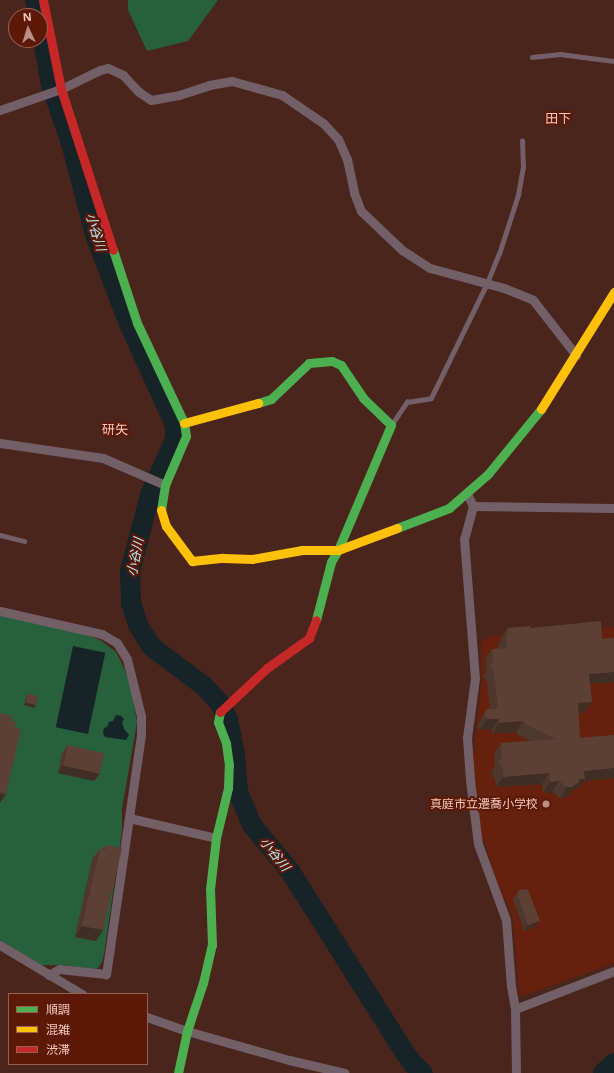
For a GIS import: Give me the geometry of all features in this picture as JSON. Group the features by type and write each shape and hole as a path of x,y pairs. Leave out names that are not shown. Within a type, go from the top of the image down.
{"street":[{"path":"43,0 62,89 137,323 184,423 186,436 165,485 161,511 166,526 192,562 223,558 252,559 302,550 338,550 449,508 467,494 488,474 546,403 614,292"},
{"path":"0,110 62,89 100,70 108,68 123,75 139,92 151,100 179,95 209,85 232,81 282,95 322,123 338,139 347,159 354,193 361,211 402,250 430,268 487,283 533,300 576,355"},
{"path":"178,1073 187,1031 203,983 212,945 210,889 216,838 228,788 229,765 226,743 218,722 219,713 230,701 267,668 310,638 315,625 331,562 338,550 391,425 363,398 341,365 332,361 309,363 271,399 184,423"},
{"path":"0,443 103,458 165,485"},
{"path":"467,494 473,506 464,539 475,678 467,738 470,780 478,844 506,920 511,986 515,1009 516,1073"},
{"path":"473,506 614,508"},
{"path":"0,611 102,634 117,643 127,659 141,716 141,735 106,974 59,969 49,975"},
{"path":"129,818 216,838"},
{"path":"0,945 80,993"},
{"path":"515,1009 614,971"},
{"path":"148,1017 187,1031 289,1060 345,1073"}],"lane":[{"path":"532,56 560,54 614,61"},
{"path":"391,425 407,402 431,398 487,283 499,254 518,194 523,168 522,141"},
{"path":"0,535 24,540"}],"shaded area":[{"name":"真庭市立遷喬小学校","path":"614,627 614,963 523,996 519,994 513,921 506,898 502,898 485,843 481,838 479,825 473,758 481,688 481,642 491,636"},
{"path":"73,646 105,653 88,734 56,727"},
{"path":"116,715 121,716 124,719 122,722 124,729 129,735 126,740 105,737 103,733 104,728 107,727 109,722 113,721"}],"green space":[{"path":"128,0 218,0 188,41 147,51 128,10"},
{"path":"0,614 81,633 100,640 116,652 125,670 131,688 137,722 122,809 122,831 104,954 102,962 98,968 94,969 61,965 41,965 0,940"}],"building":[{"path":"601,621 602,639 614,638 614,672 589,674 592,702 578,703 580,738 614,735 614,768 584,771 585,779 580,779 578,783 572,787 567,787 559,781 550,782 549,773 503,777 503,769 499,763 502,755 501,743 556,739 527,725 523,721 499,723 499,719 487,719 484,715 487,709 498,709 494,672 490,666 493,663 492,649 507,648 506,634 508,633 508,628 530,626 530,628"},
{"path":"28,694 38,696 36,705 26,703"},
{"path":"0,713 12,716 11,721 16,722 15,728 21,729 6,794 0,793"},
{"path":"68,745 104,753 99,774 63,765"},
{"path":"106,845 122,848 103,930 82,926 100,849 105,850"},
{"path":"521,889 528,890 540,921 528,925 517,893"}],"waterway":[{"name":"小谷川","path":"35,0 36,8"},
{"name":"小谷川","path":"44,48 51,85 71,143 96,238 129,324 175,425 175,439 150,495 130,572 131,603 138,625 152,647 204,686 219,702 228,719 235,756 238,792 252,825 290,871 403,1050 413,1064 423,1073"},
{"path":"603,1073 614,1063"}],"traffic: fast":[{"path":"113,250 137,323 184,423 186,436 165,485 161,510"},
{"path":"258,403 271,399 309,363 332,361 341,365 363,398 391,425 338,550 331,562 316,620"},
{"path":"397,528 449,508 488,474 541,409"},
{"path":"178,1073 187,1031 203,983 212,945 210,889 216,838 228,788 229,765 226,743 218,722 220,712"}],"traffic: slow":[{"path":"541,409 614,292"},
{"path":"184,423 258,403"},
{"path":"161,510 166,526 192,561 223,558 252,559 302,550 338,550 397,528"}],"traffic: jam":[{"path":"43,0 61,89 113,250"},
{"path":"220,712 267,668 309,638 316,620"}],"place":[{"name":"真庭市立遷喬小学校","path":"546,804"}],"district":[{"name":"田下","path":"558,118"},
{"name":"研矢","path":"115,429"}]}
